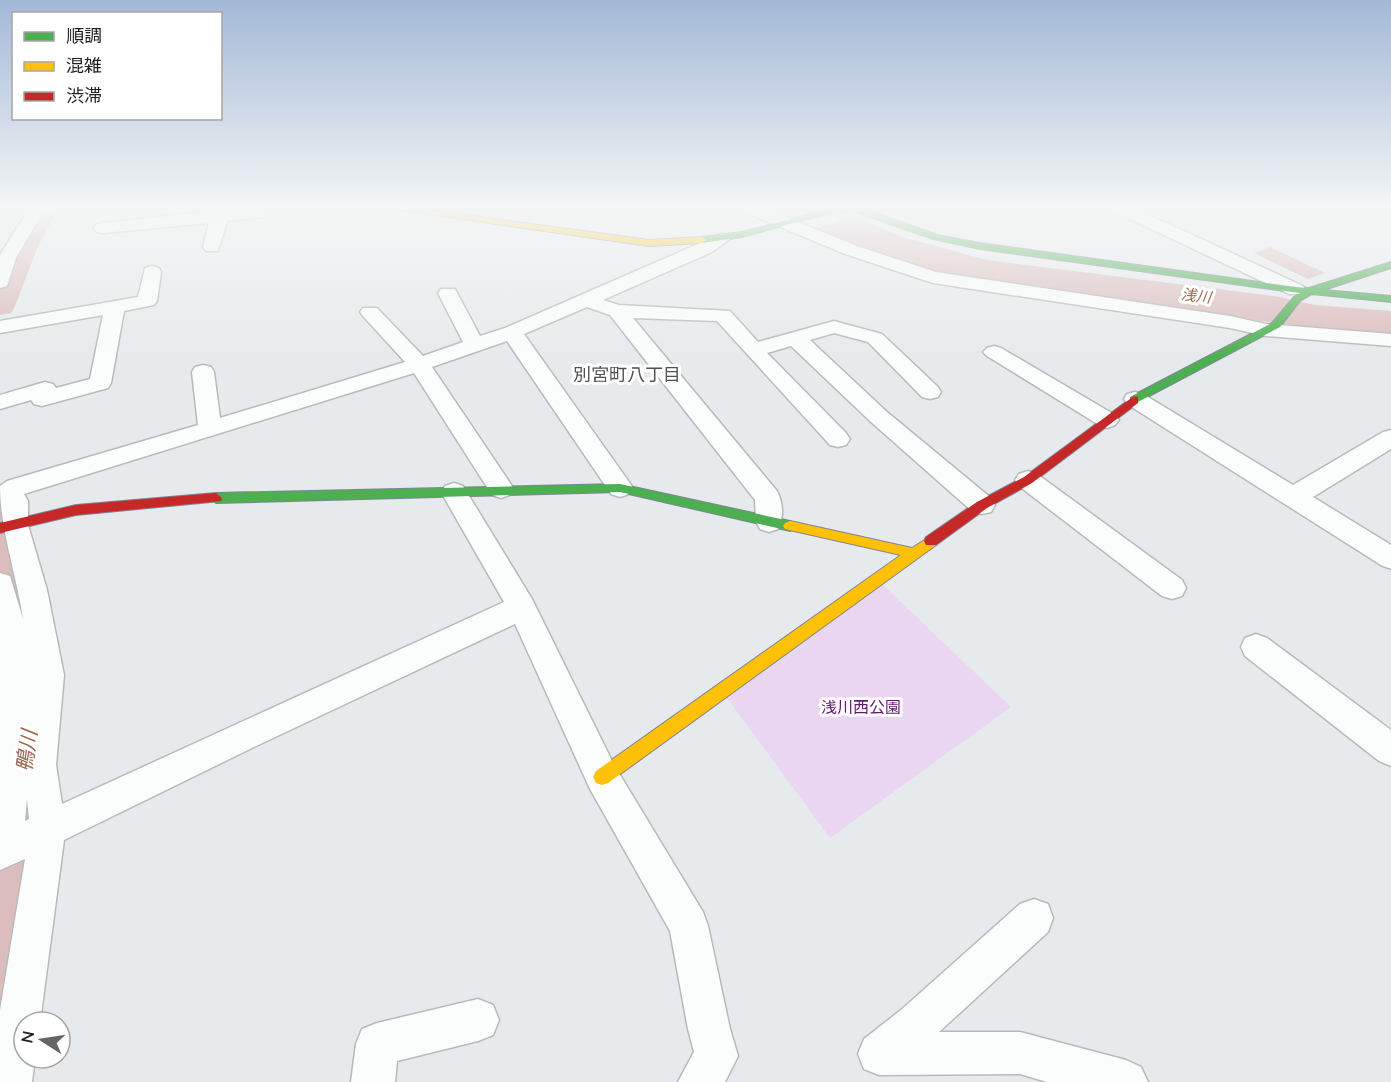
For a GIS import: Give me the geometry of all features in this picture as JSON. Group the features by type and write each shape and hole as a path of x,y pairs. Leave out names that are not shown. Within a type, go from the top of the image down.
{"main road":[{"path":"1058,257 1301,293 1391,299"},
{"path":"602,777 913,553 982,505 1028,480 1135,399 1271,327 1301,293 1391,265"},
{"path":"8,510 76,510 231,497 620,488 913,553"}],"street":[{"path":"1,275 7,257"},
{"path":"10,1082 48,827 39,765 48,675 33,590 8,510 210,429 362,384 512,332 681,257"},
{"path":"874,257 933,277 1230,322 1391,340"},
{"path":"1226,257 1301,293"},
{"path":"0,327 147,301 152,272"},
{"path":"448,293 474,344"},
{"path":"586,300 617,311 723,315 838,440"},
{"path":"0,402 45,389 42,399 100,383 115,307"},
{"path":"617,311 768,498 769,522"},
{"path":"370,312 419,364 501,489"},
{"path":"753,350 834,327 875,338 930,392"},
{"path":"512,332 620,488"},
{"path":"796,339 879,417 982,505"},
{"path":"994,352 1107,420"},
{"path":"203,372 210,429"},
{"path":"1135,399 1390,556"},
{"path":"1293,497 1391,438"},
{"path":"1028,480 1172,588"},
{"path":"454,492 522,608 602,777 689,926 709,1029 717,1056 700,1082"},
{"path":"0,584 17,652 14,759 2,851"},
{"path":"2,851 48,827 522,608"},
{"path":"1256,647 1391,750"},
{"path":"1034,918 916,1024 879,1054 1020,1053 1126,1082"},
{"path":"373,1082 377,1044 478,1020"}],"green space":[{"name":"浅川西公園","path":"883,585 1011,707 830,838 727,698"}],"water":[{"name":"浅川","path":"881,257 978,257 1274,296 1315,305 1391,311 1391,338 1138,305 915,269"},
{"path":"1263,257 1292,257 1325,273 1308,279"}],"waterway":[{"name":"鴨川","path":"0,306 19,257"},
{"name":"鴨川","path":"0,520 22,611"},
{"name":"鴨川","path":"0,983 26,827 23,803"}],"traffic: fast":[{"path":"1063,257 1296,290 1391,299"},
{"path":"1134,400 1276,325 1297,299 1311,291 1391,265"},
{"path":"216,498 620,488 790,526"}],"traffic: slow":[{"path":"790,526 913,553"},
{"path":"602,777 931,541"}],"traffic: jam":[{"path":"931,541 982,505 1028,480 1134,400"},
{"path":"0,528 76,510 216,498"}],"district":[{"name":"別宮町八丁目","path":"627,375"}]}
